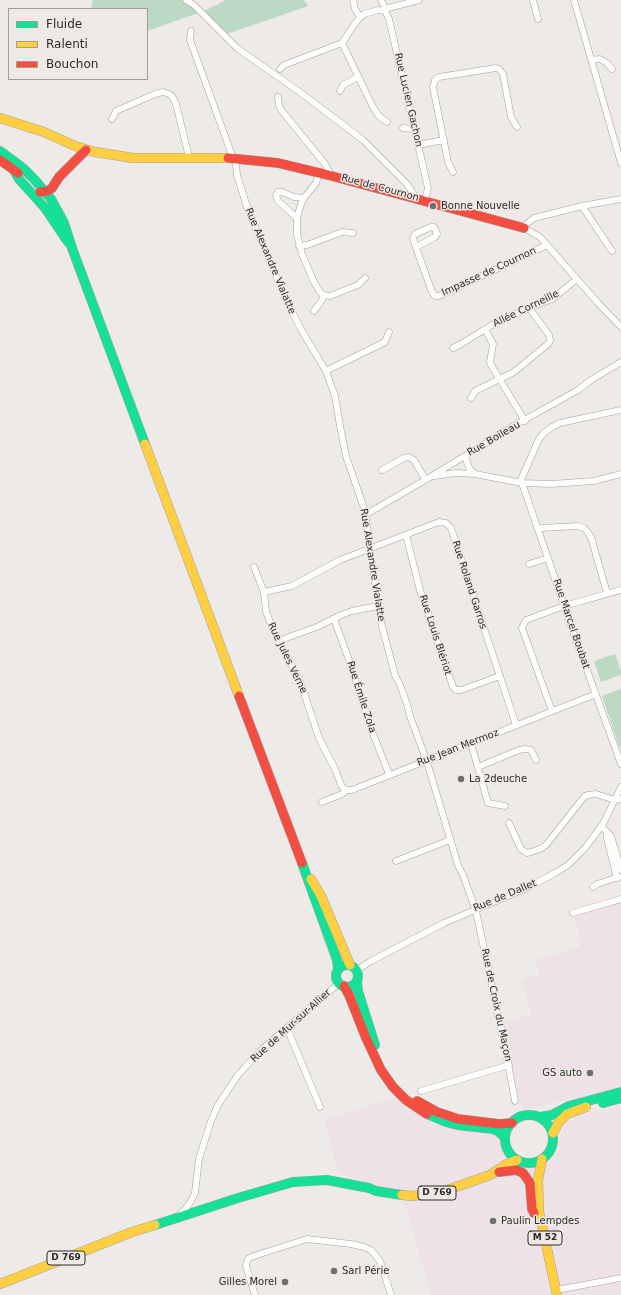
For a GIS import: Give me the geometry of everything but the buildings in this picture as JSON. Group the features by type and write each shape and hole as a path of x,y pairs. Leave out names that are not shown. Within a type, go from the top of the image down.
{"main road":[{"name":"Rue de Cournon","path":"0,118 44,132 86,150 95,152 133,158 235,159 278,163 414,197 524,228"},
{"path":"74,161 76,146"},
{"path":"39,193 46,184 59,177 86,150"},
{"path":"0,151 23,168 72,248 337,960 338,969 336,978 349,995 376,1061 386,1078 402,1097 415,1107 435,1118 457,1125 494,1129 505,1138"},
{"path":"0,160 14,170 19,179 39,193"},
{"path":"299,856 321,896 346,957 358,975 358,991 372,1036 381,1059 391,1075 409,1095 418,1102 437,1112 458,1119 499,1124 512,1123"},
{"path":"338,969 342,966 353,967"},
{"path":"341,985 353,985 357,981"},
{"path":"507,1149 518,1160 527,1163 542,1159 547,1155 553,1145 553,1133 558,1122 567,1114 577,1107 621,1092"},
{"path":"495,1172 504,1159 507,1149 505,1138 508,1127 520,1117 530,1115 540,1117 552,1115 563,1108 577,1107 621,1098"},
{"path":"540,1117 548,1124 553,1133"},
{"name":"M 52","path":"542,1159 538,1180 538,1203 557,1293"},
{"name":"D 769","path":"0,1284 132,1232 293,1182 327,1180 369,1188 376,1191 412,1196 436,1194 469,1183 518,1160"},
{"path":"527,1163 533,1170 538,1180"},
{"path":"495,1172 516,1170 523,1173 530,1183 532,1209 541,1221"}],"street":[{"path":"186,0 194,5 237,48 301,93 363,140 406,183 414,197"},
{"path":"353,0 355,9 360,17"},
{"name":"Rue Lucien Gachon","path":"381,0 389,19 428,188 425,201"},
{"path":"280,69 284,65 342,43 360,17 371,12 378,10 385,11 388,8 419,0"},
{"path":"533,0 538,19"},
{"path":"574,0 621,164"},
{"name":"Rue Alexandre Vialatte","path":"191,31 190,40 235,159 236,169 248,210 292,312 326,371 335,396 346,456 365,511 378,606 391,664 407,704 426,760 458,865 475,909"},
{"path":"342,43 372,106 379,116 386,122"},
{"path":"591,60 600,59 612,69"},
{"path":"453,172 448,162 433,87 435,80 446,76 496,68 500,69 503,74 511,117 517,127"},
{"path":"340,91 342,85 358,77"},
{"path":"112,119 116,111 160,93 169,94 172,96 176,104 188,152 188,158"},
{"path":"278,97 279,106 282,111 329,171 324,174 304,198 297,218 299,246 313,280 320,292 324,295 330,296 358,286 365,278"},
{"path":"403,128 414,129"},
{"path":"418,145 444,140"},
{"path":"297,218 278,200 276,195 279,192 282,192 294,197 304,198"},
{"path":"524,228 529,221 534,218 608,200 621,199"},
{"path":"582,206 612,251"},
{"name":"Rue de Cournon","path":"524,228 540,237 547,244 621,327"},
{"path":"299,246 307,245 342,232 354,233"},
{"name":"Impasse de Cournon","path":"416,247 432,292 435,296 439,296 547,244"},
{"name":"Allée Corneille","path":"453,348 500,320 552,299 577,279"},
{"path":"314,311 324,295"},
{"path":"471,398 475,391 500,379 518,368 546,346 550,341 548,335 530,308"},
{"path":"485,329 493,344 490,362 491,365 525,421"},
{"path":"326,371 385,342 389,332"},
{"name":"Rue Boileau","path":"365,515 453,464 517,424 525,421 578,390 591,380 621,362"},
{"path":"521,483 539,439 552,427 560,423 621,410"},
{"path":"465,456 469,468 475,474"},
{"path":"382,470 404,458 409,457 414,460 425,479"},
{"path":"453,464 453,469 456,474"},
{"path":"432,476 475,474 521,483 551,484 604,479 621,474"},
{"name":"Rue Marcel Boubat","path":"521,483 621,764"},
{"name":"Rue Roland Garros","path":"264,592 286,588 299,583 340,560 439,522 446,523 451,528 516,725"},
{"path":"538,529 577,526 584,528 591,537 607,593"},
{"name":"Rue Louis Blériot","path":"406,534 420,590 453,687 456,690 461,690 500,676"},
{"path":"529,564 548,558"},
{"name":"Rue Jules Verne","path":"254,567 264,592 269,619 279,642 300,681 316,731 335,769 342,787 346,790"},
{"path":"552,711 522,628 526,620 564,606 621,590"},
{"path":"279,642 352,611 378,606"},
{"name":"Rue Émile Zola","path":"334,619 369,723 389,774"},
{"name":"Rue Jean Mermoz","path":"322,802 342,794 346,790 352,790 389,774 596,694"},
{"path":"471,743 488,803 505,806"},
{"path":"478,767 519,750 525,749 531,750 536,760"},
{"name":"Rue de Dallet","path":"353,967 371,961 423,933 475,909 529,887 568,865 585,848 601,826 618,800 621,787"},
{"path":"509,823 521,849 527,853 540,849 546,845 584,797 596,794 618,800"},
{"path":"601,826 611,836 621,870"},
{"path":"593,887 597,884 619,877 607,838 607,832"},
{"path":"396,861 450,840"},
{"path":"573,913 621,898"},
{"name":"Rue de Croix du Maçon","path":"475,909 480,924 515,1101"},
{"name":"Rue de Mur-sur-Allier","path":"175,1218 192,1201 195,1193 199,1159 211,1121 218,1105 238,1075 260,1051 341,985"},
{"path":"287,1028 320,1107"},
{"path":"421,1091 509,1065"},
{"path":"255,1295 246,1266 249,1258 292,1243 311,1240 351,1244 371,1250 380,1261 391,1295"},
{"path":"557,1293 621,1278"}],"shaded area":[{"path":"621,900 621,1088 522,1110 503,1022 531,1015 522,980 539,974 536,960 581,946 574,915"},
{"path":"396,1098 408,1107 493,1134 520,1167 555,1160 560,1137 566,1124 579,1115 621,1105 621,1295 563,1295 562,1292 550,1295 431,1295 401,1190 386,1188 338,1173 324,1119"}],"green space":[{"path":"93,0 192,0 204,11 148,31 148,8 91,8"},
{"path":"226,0 304,0 308,6 227,34 204,11"},
{"path":"615,654 621,675 601,682 594,661"},
{"path":"621,689 621,747 619,746 602,696"}],"traffic: fast":[{"path":"0,151 23,168 34,179 51,199 64,223 145,444"},
{"path":"14,170 19,179 45,208 68,242"},
{"path":"302,863 337,960 338,969"},
{"path":"347,965 355,968 358,976 355,984 347,987 339,984 336,976 339,968 347,965"},
{"path":"357,981 358,991 375,1045"},
{"path":"540,1117 552,1115 569,1106 621,1092"},
{"path":"603,1103 621,1098"},
{"path":"427,1114 457,1125 493,1129 498,1131 505,1138"},
{"path":"529,1115 538,1117 546,1122 551,1130 553,1139 551,1148 546,1156 538,1161 529,1163 520,1161 512,1156 507,1148 505,1139 507,1130 512,1122 520,1117 529,1115"},
{"path":"155,1225 293,1182 327,1180 402,1195"}],"traffic: slow":[{"path":"0,118 44,132 75,146 95,152 133,158 228,158"},
{"path":"145,444 239,696"},
{"path":"311,879 321,896 350,965"},
{"path":"553,1133 559,1122 567,1114 586,1107"},
{"path":"542,1159 538,1180 539,1212 557,1295"},
{"path":"402,1195 412,1196 436,1194 490,1175 507,1164 517,1160"},
{"path":"0,1284 132,1232 155,1225"}],"traffic: jam":[{"path":"40,192 48,191 52,188 59,177 86,150"},
{"path":"228,158 278,163 524,228"},
{"path":"0,160 18,173"},
{"path":"239,696 302,863"},
{"path":"344,986 381,1070 393,1087 406,1100 427,1114"},
{"path":"417,1101 437,1112 458,1119 499,1124 512,1123"},
{"path":"499,1172 516,1170 523,1173 530,1183 532,1209 534,1213"}],"place":[{"name":"Bonne Nouvelle","path":"433,206"},
{"name":"La 2deuche","path":"461,779"},
{"name":"GS auto","path":"590,1073"},
{"name":"Paulin Lempdes","path":"493,1221"},
{"name":"Sarl Périe","path":"334,1271"},
{"name":"Gilles Morel","path":"285,1282"}]}
